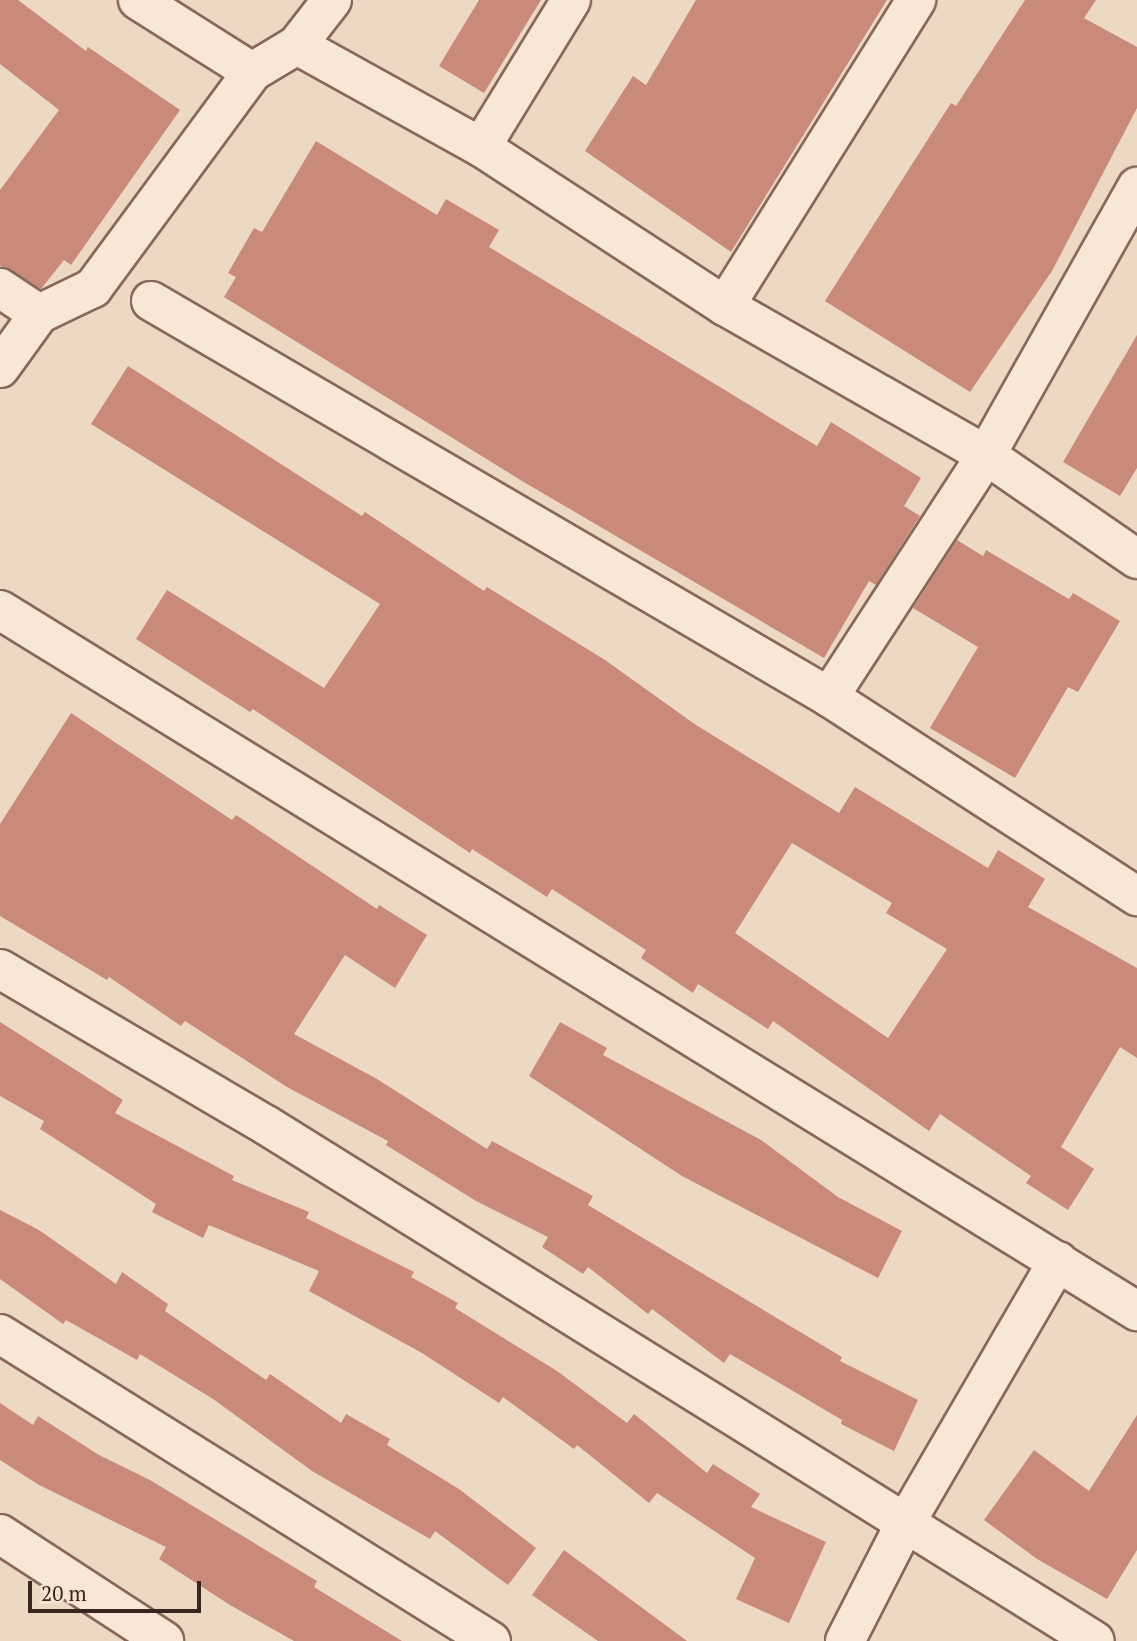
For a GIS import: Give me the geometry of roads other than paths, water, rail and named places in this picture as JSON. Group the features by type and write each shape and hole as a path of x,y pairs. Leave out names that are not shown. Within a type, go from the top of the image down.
{"street":[{"path":"138,0 252,72"},
{"path":"0,368 39,314 93,288 252,72 297,45 332,0"},
{"path":"481,147 571,0"},
{"path":"725,306 916,0"},
{"path":"297,45 481,147 725,306 986,455 1137,559"},
{"path":"829,697 986,455 1137,187"},
{"path":"0,288 39,314"},
{"path":"151,301 829,697 1137,896"},
{"path":"0,610 1137,1311"},
{"path":"0,969 266,1125 1095,1641"},
{"path":"845,1641 906,1522 1058,1261"},
{"path":"0,1335 491,1641"},
{"path":"0,1534 164,1641"}]}
